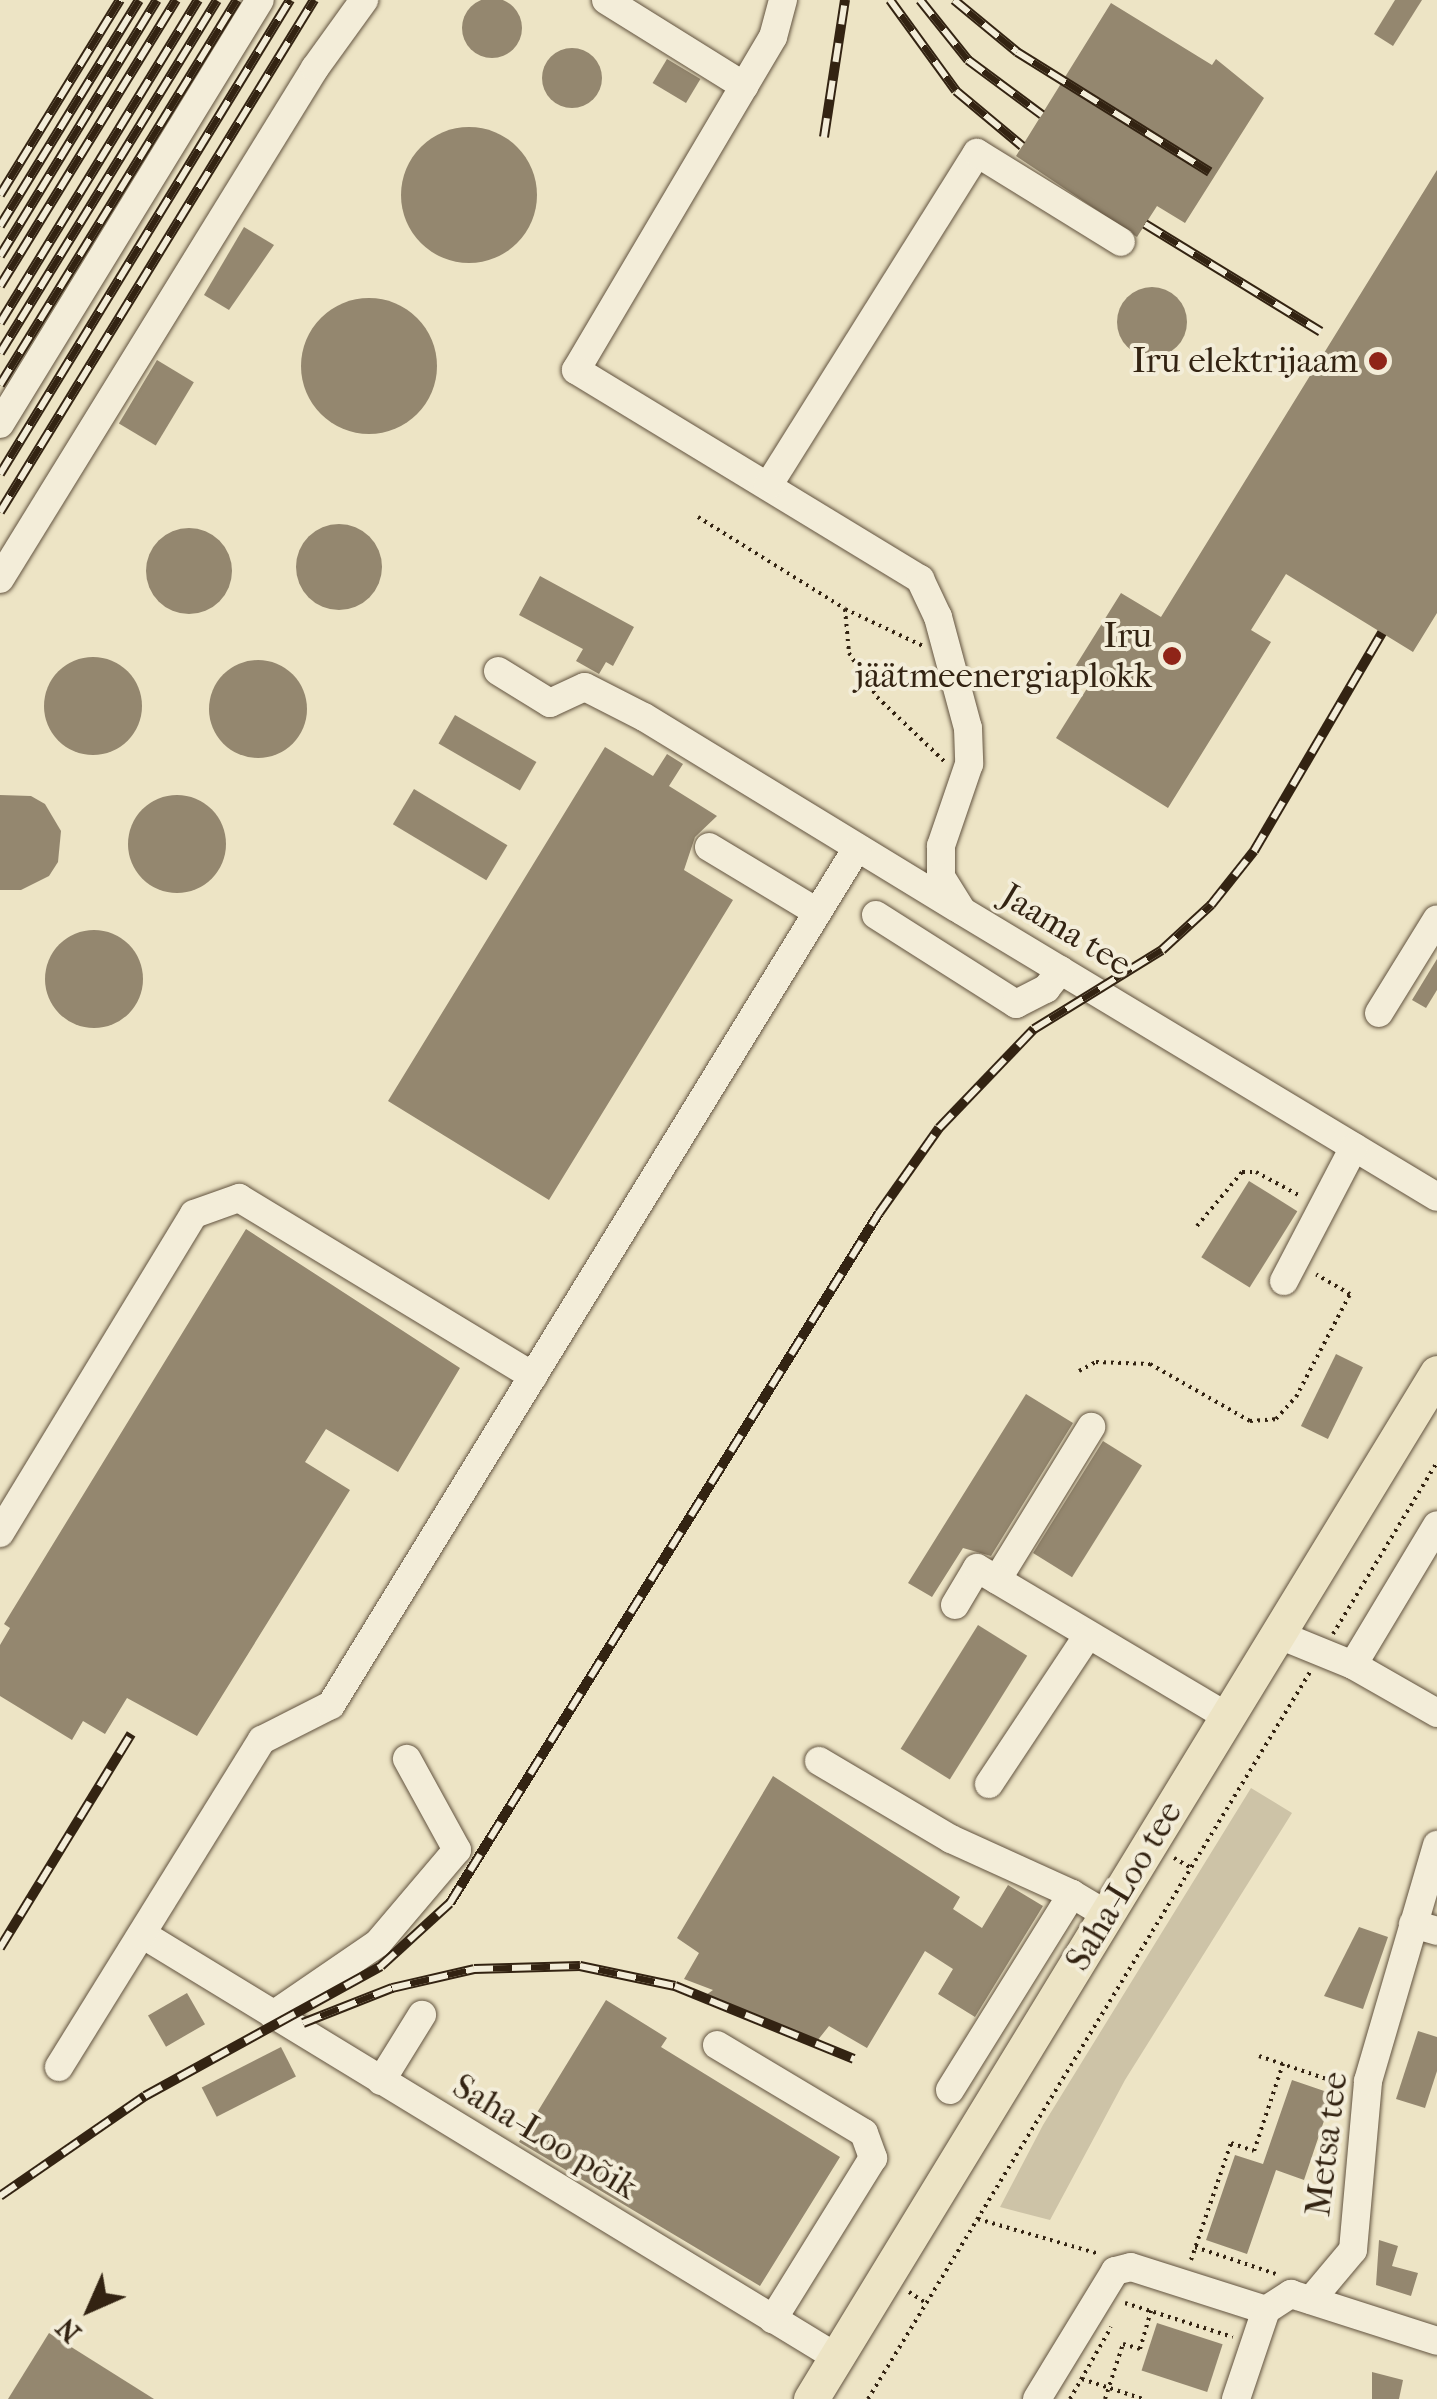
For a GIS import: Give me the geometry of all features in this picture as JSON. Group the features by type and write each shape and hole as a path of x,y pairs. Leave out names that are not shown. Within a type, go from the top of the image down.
{"main road":[{"name":"Saha-Loo tee","path":"811,2399 1437,1373"}],"street":[{"path":"0,424 260,0"},
{"path":"0,580 314,68 364,0"},
{"path":"606,0 744,86 773,37 783,0"},
{"name":"Jaama tee","path":"744,86 576,370 920,579 950,658 968,728 964,778 942,846 942,877 962,911 1437,1198"},
{"path":"768,486 977,153 1121,242"},
{"path":"498,671 550,702 584,687 962,911"},
{"path":"709,847 817,912"},
{"path":"59,2067 262,1740 330,1706 857,848"},
{"path":"876,916 1016,1004 1046,989 1062,970"},
{"path":"1379,1012 1437,919"},
{"path":"1289,1272 1354,1147"},
{"path":"0,1534 194,1214 239,1198 533,1376"},
{"path":"997,1580 1090,1427"},
{"path":"1352,1665 1437,1524"},
{"path":"955,1605 977,1568 1226,1716"},
{"path":"1278,1634 1352,1665 1437,1714"},
{"path":"989,1784 1088,1635"},
{"path":"273,2015 378,1942 457,1850 407,1759"},
{"path":"819,1760 951,1839 1072,1894 1107,1915"},
{"name":"Metsa tee","path":"1266,2310 1301,2297 1353,2250 1368,2082 1425,1927 1437,1845"},
{"path":"950,2090 1072,1894"},
{"name":"Saha-Loo põik","path":"142,1934 836,2357"},
{"path":"382,2081 422,2014"},
{"path":"717,2046 864,2132 873,2158 773,2319"},
{"path":"1037,2399 1102,2283 1128,2271 1183,2283 1266,2310 1236,2399"},
{"path":"1301,2297 1437,2341"}],"path":[{"path":"698,518 845,609 950,658"},
{"path":"845,609 850,653 878,697 964,778"},
{"path":"1197,1226 1242,1172 1273,1180 1323,1210"},
{"path":"1079,1372 1096,1362 1150,1364 1250,1421 1276,1419 1296,1397 1350,1294 1289,1272"},
{"path":"868,2399 1437,1462"},
{"path":"1259,2056 1352,2088"},
{"path":"1183,2283 1231,2143 1254,2151 1282,2064"},
{"path":"978,2219 1097,2252 1128,2271 1124,2303 1070,2399"},
{"path":"1195,2247 1290,2279 1301,2297"},
{"path":"1124,2303 1243,2340"},
{"path":"1105,2399 1124,2344 1140,2350 1151,2311"},
{"path":"1082,2379 1143,2399"}],"shaded area":[{"path":"1251,1788 1292,1813 1125,2080 1050,2220 1000,2207 1043,2125"}],"building":[{"path":"492,-2 513,7 522,28 513,49 492,58 471,49 462,28 471,7"},
{"path":"1395,0 1422,0 1393,46 1374,34"},
{"path":"1111,3 1212,65 1216,59 1264,98 1185,223 1157,206 1137,237 1016,156"},
{"path":"572,48 593,57 602,78 593,99 572,108 551,99 542,78 551,57"},
{"path":"667,59 700,79 686,103 653,83"},
{"path":"469,127 495,132 517,147 532,169 537,195 532,221 517,243 495,258 469,263 443,258 421,243 406,221 401,195 406,169 421,147 443,132"},
{"name":"Iru elektrijaam","path":"1437,170 1437,613 1413,652 1286,574 1251,630 1271,642 1168,808 1056,738 1091,682 1073,670 1121,593 1161,617"},
{"path":"244,227 274,245 229,310 204,295"},
{"path":"1152,287 1177,297 1187,322 1177,347 1152,357 1127,347 1117,322 1127,297"},
{"path":"369,298 395,303 417,318 432,340 437,366 432,392 417,414 395,429 369,434 343,429 321,414 306,392 301,366 306,340 321,318 343,303"},
{"path":"157,360 194,382 156,446 119,423"},
{"path":"339,524 363,531 375,543 382,567 375,591 363,603 339,610 315,603 303,591 296,567 303,543 315,531"},
{"path":"189,528 213,535 225,547 232,571 225,595 213,607 189,614 165,607 153,595 146,571 153,547 165,535"},
{"path":"540,576 634,627 613,666 606,662 599,674 576,661 583,649 519,615"},
{"path":"93,657 112,661 127,672 138,687 142,706 138,725 127,740 112,751 93,755 74,751 59,740 48,725 44,706 48,687 59,672 74,661"},
{"path":"258,660 277,664 292,675 303,690 307,709 303,728 292,743 277,754 258,758 239,754 224,743 213,728 209,709 213,690 224,675 239,664"},
{"path":"455,715 536,762 520,791 438,744"},
{"path":"605,747 653,776 667,754 683,764 669,786 717,816 695,837 684,870 733,900 549,1200 388,1101"},
{"path":"414,789 507,845 486,880 393,824"},
{"path":"0,795 31,796 45,804 61,831 58,862 49,876 21,890 0,890"},
{"path":"177,795 196,799 211,810 222,825 226,844 222,863 211,878 196,889 177,893 158,889 143,878 132,863 128,844 132,825 143,810 158,799"},
{"path":"94,930 113,934 128,945 139,960 143,979 139,998 128,1013 113,1024 94,1028 75,1024 60,1013 49,998 45,979 49,960 60,945 75,934"},
{"path":"1437,959 1437,990 1426,1008 1412,1000"},
{"path":"1249,1181 1297,1211 1250,1288 1201,1257"},
{"path":"246,1229 460,1368 398,1472 326,1429 305,1462 350,1490 197,1736 127,1698 105,1734 83,1721 72,1740 0,1696 0,1645 10,1628 4,1624"},
{"path":"1336,1354 1363,1367 1328,1439 1301,1426"},
{"path":"1026,1394 1073,1423 991,1556 963,1548 932,1597 908,1583"},
{"path":"1103,1441 1142,1465 1072,1577 1033,1553"},
{"path":"978,1625 1027,1656 950,1780 901,1749"},
{"path":"773,1776 960,1897 953,1909 982,1928 1008,1885 1043,1906 975,2017 938,1994 953,1969 925,1951 867,2048 829,2026 817,2041 706,1995 713,1990 684,1979 699,1953 677,1938"},
{"path":"1359,1927 1388,1937 1363,2009 1324,1996"},
{"path":"187,1993 205,2024 166,2047 148,2016"},
{"path":"606,2000 667,2038 661,2047 840,2157 760,2286 519,2142"},
{"path":"1418,2031 1437,2037 1437,2071 1425,2108 1396,2099"},
{"path":"281,2047 296,2076 217,2117 202,2087"},
{"path":"1292,2080 1333,2094 1304,2180 1276,2170 1247,2254 1206,2240 1235,2155 1263,2164"},
{"path":"1379,2240 1398,2246 1392,2266 1418,2273 1411,2296 1376,2285"},
{"path":"1157,2323 1223,2344 1207,2392 1142,2371"},
{"path":"49,2333 154,2399 8,2399"},
{"path":"1372,2372 1403,2380 1399,2399 1372,2399"}],"railway":[{"path":"0,195 120,0"},
{"path":"0,226 139,0"},
{"path":"0,256 157,0"},
{"path":"0,286 176,0"},
{"path":"0,323 198,0"},
{"path":"0,353 217,0"},
{"path":"0,385 237,0"},
{"path":"0,474 290,0"},
{"path":"0,512 314,0"},
{"path":"824,137 845,0"},
{"path":"890,0 956,91 1022,146"},
{"path":"920,0 968,60 1042,115"},
{"path":"954,0 1017,52 1210,172"},
{"path":"1145,224 1321,332"},
{"path":"0,2196 145,2096 381,1966 450,1903 879,1213 939,1128 1034,1029 1162,950 1211,905 1254,851 1382,633"},
{"path":"0,1948 131,1734"},
{"path":"303,2023 392,1988 474,1969 580,1966 675,1986 854,2059"}],"place":[{"name":"Iru elektrijaam","path":"1378,361"},
{"name":"Iru jäätmeenergiaplokk","path":"1172,656"}]}
